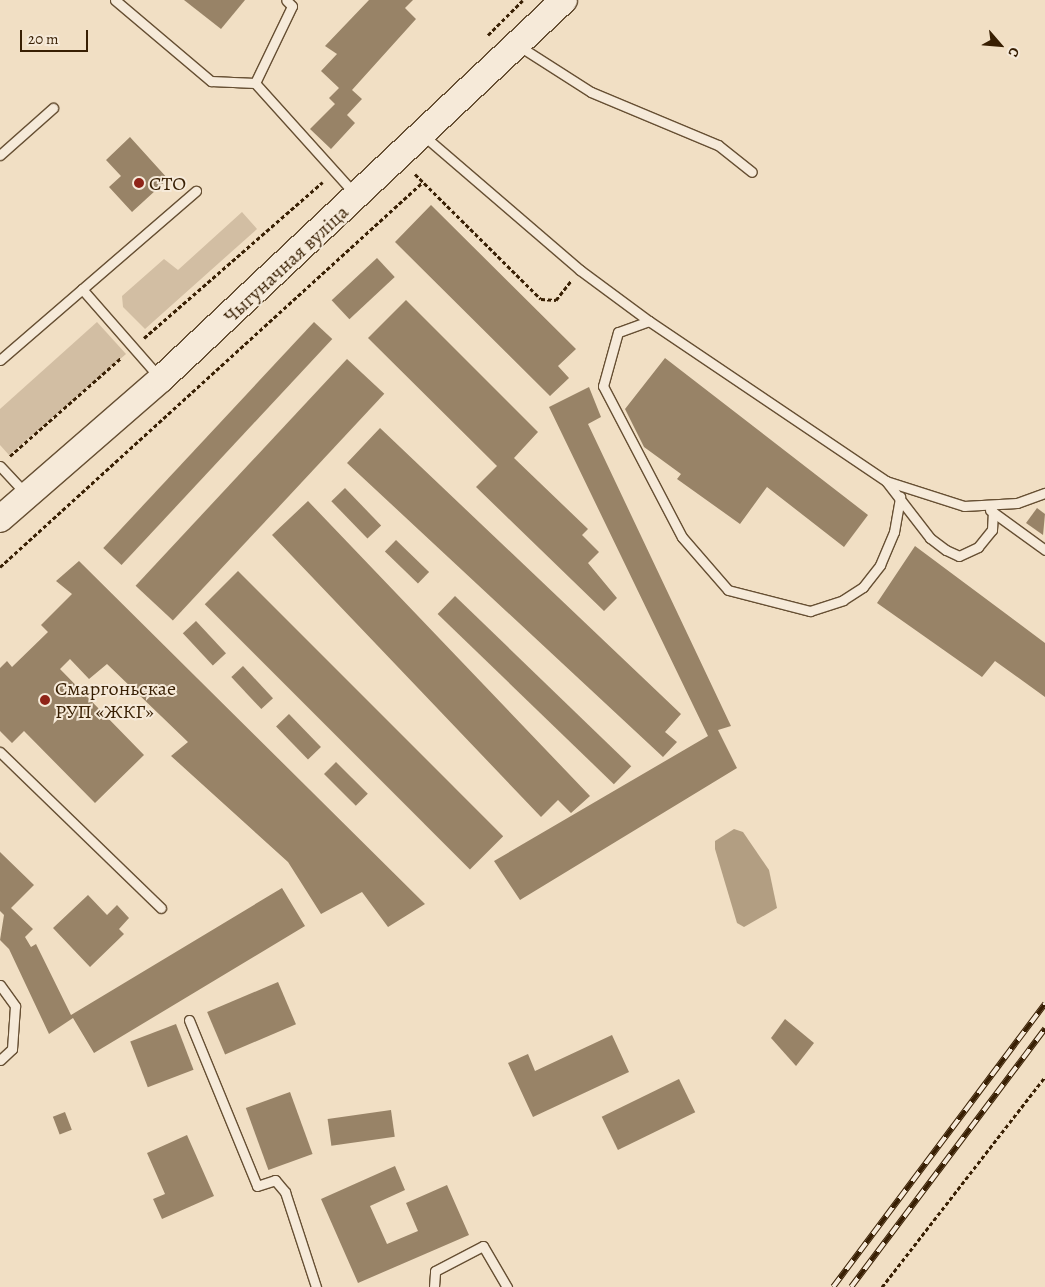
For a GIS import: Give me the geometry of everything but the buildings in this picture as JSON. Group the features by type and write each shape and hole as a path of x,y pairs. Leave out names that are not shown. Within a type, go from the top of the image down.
{"street":[{"name":"Чыгуначная вуліца","path":"0,519 161,379 358,197 564,0"}],"lane":[{"path":"116,0 211,81 255,83 358,197"},
{"path":"255,83 292,2"},
{"path":"517,45 591,92 718,145 752,172"},
{"path":"0,155 53,108"},
{"path":"423,135 580,270 649,321 886,481 930,538 959,556 978,547 992,530 993,512"},
{"path":"0,360 196,191"},
{"path":"82,289 161,379"},
{"path":"649,321 618,332 603,386 682,537 728,590 810,611 843,600 863,587 880,565 894,532 900,497"},
{"path":"0,466 26,495"},
{"path":"886,481 964,506 1017,503 1045,493"},
{"path":"984,505 1045,550"},
{"path":"0,752 161,908"},
{"path":"0,985 15,1006 12,1049 0,1060"},
{"path":"189,1020 258,1186 275,1180 284,1192 316,1287"},
{"path":"434,1287 435,1271 483,1246 507,1287"}],"path":[{"path":"484,39 523,0"},
{"path":"398,158 541,299 556,300 580,270"},
{"path":"7,458 318,182 340,176"},
{"path":"0,568 423,182"},
{"path":"882,1287 1045,1077"}],"shaded area":[{"path":"242,212 257,229 145,329 123,307 122,296 164,259 178,270"},
{"path":"97,322 126,354 9,455 0,445 0,409"},
{"path":"734,829 743,832 769,870 777,908 744,927 737,923 715,849 715,841"}],"railway":[{"path":"833,1287 1045,1004"},
{"path":"851,1287 1045,1029"}],"place":[{"name":"СТО","path":"139,183"},
{"name":"Смаргоньскае РУП «ЖКГ»","path":"45,700"}]}
